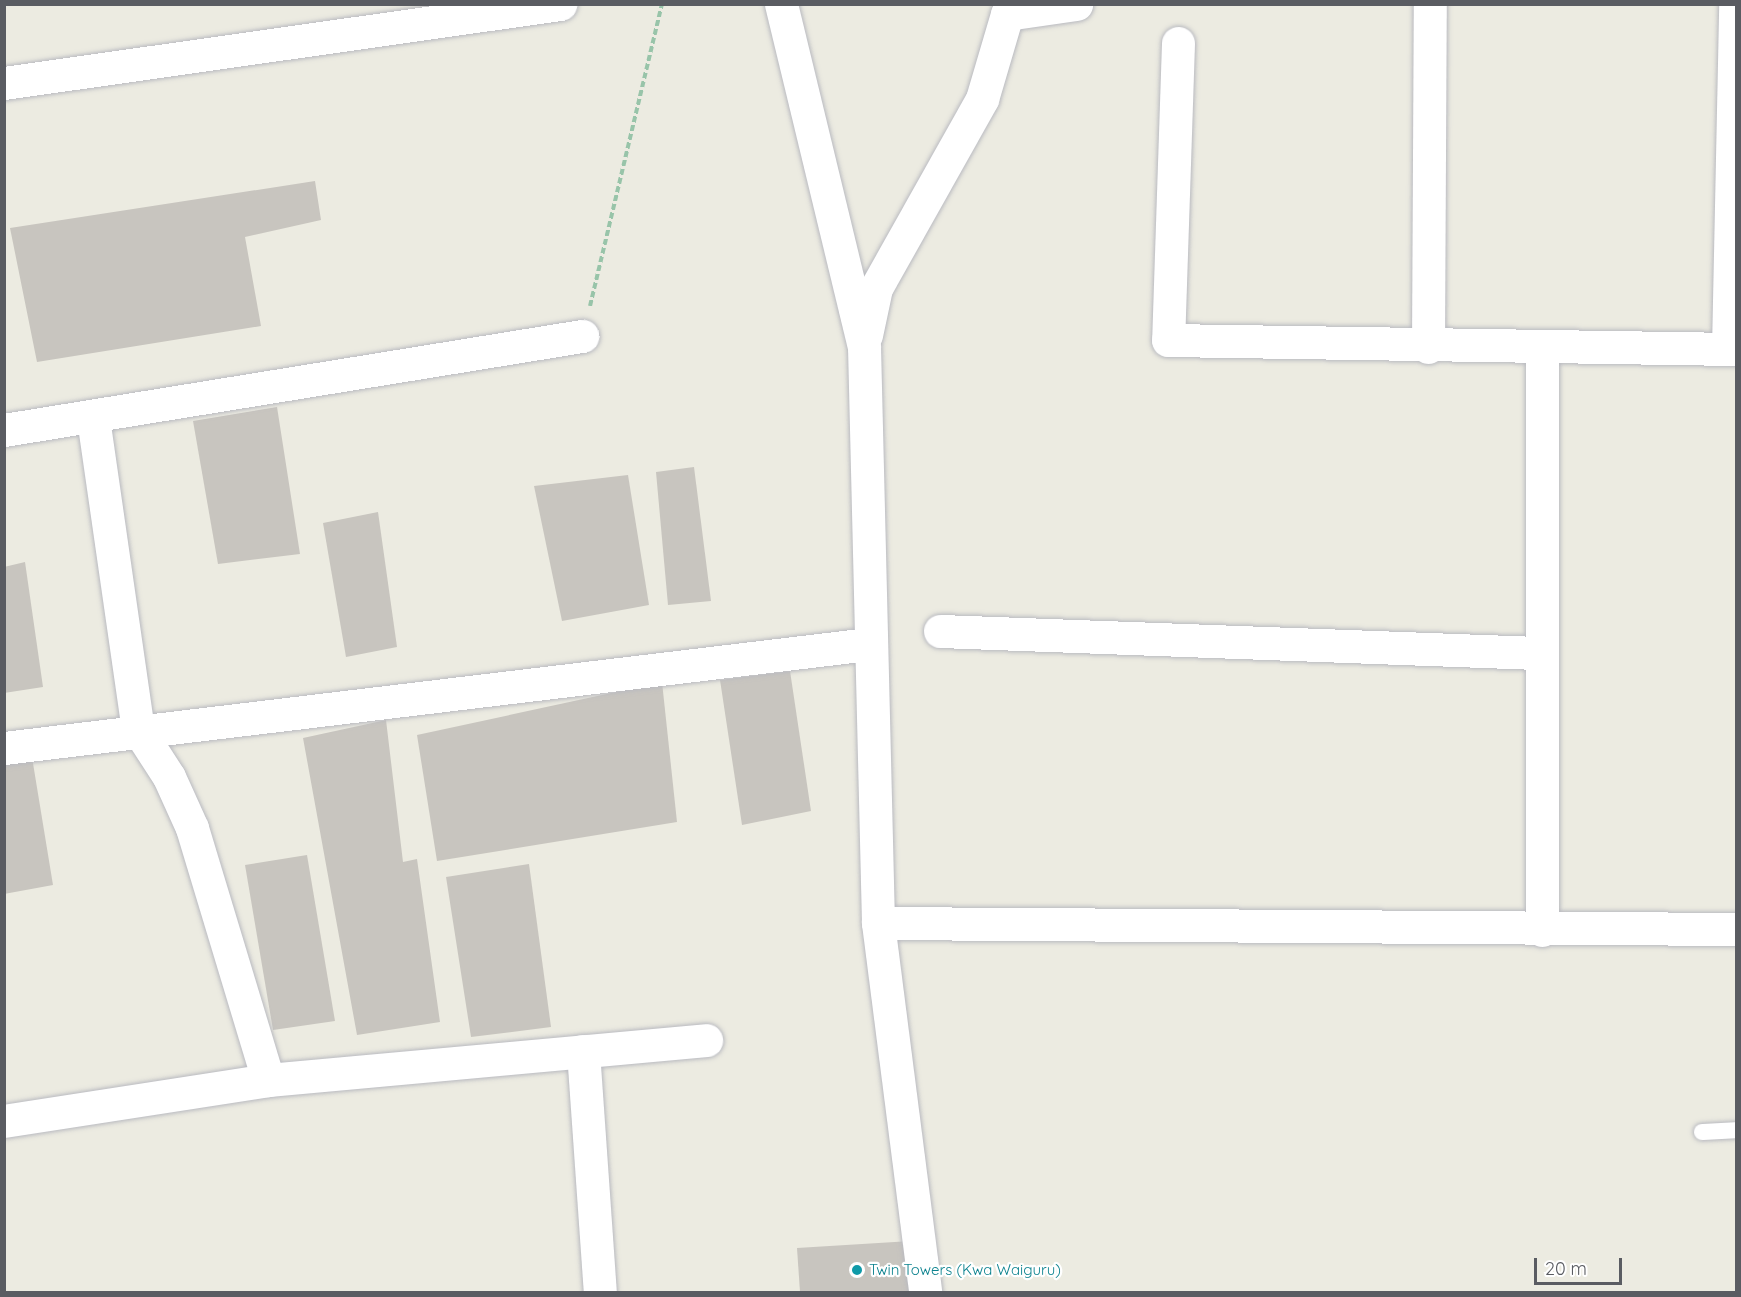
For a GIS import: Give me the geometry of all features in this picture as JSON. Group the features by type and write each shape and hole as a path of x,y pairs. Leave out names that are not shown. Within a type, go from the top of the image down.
{"street":[{"path":"4,83 560,4"},
{"path":"781,4 864,346"},
{"path":"925,1293 878,923 869,644 864,346 876,288 982,99 1007,14 1076,4"},
{"path":"1428,347 1430,4"},
{"path":"1178,43 1168,340 1428,347 1732,349 1735,4"},
{"path":"4,430 93,418 582,336"},
{"path":"1542,348 1539,653 1542,930"},
{"path":"93,418 138,729 169,777 192,828 268,1080"},
{"path":"940,631 1539,653"},
{"path":"4,748 138,729 869,644"},
{"path":"878,923 1542,930 1737,929"},
{"path":"4,1121 268,1080 706,1040"},
{"path":"583,1051 600,1293"}],"lane":[{"path":"1701,1132 1737,1130"}],"path":[{"path":"582,336 662,4"}],"building":[{"path":"315,181 321,220 245,237 261,326 37,362 10,228"},
{"path":"277,407 300,554 218,564 193,421"},
{"path":"694,467 711,601 668,605 656,472"},
{"path":"628,475 649,605 562,621 534,486"},
{"path":"378,512 397,647 346,657 323,523"},
{"path":"25,562 43,687 4,693 4,567"},
{"path":"790,671 811,811 742,825 720,680"},
{"path":"662,682 677,822 437,861 417,735"},
{"path":"386,720 403,862 417,859 440,1022 357,1035 303,738"},
{"path":"30,745 53,885 4,894 4,751"},
{"path":"307,855 335,1021 273,1030 245,865"},
{"path":"529,864 551,1027 471,1037 446,877"},
{"name":"Twin Towers (Kwa Waiguru)","path":"911,1241 918,1292 800,1292 797,1248"}],"place":[{"name":"Twin Towers (Kwa Waiguru)","path":"857,1270"}]}
